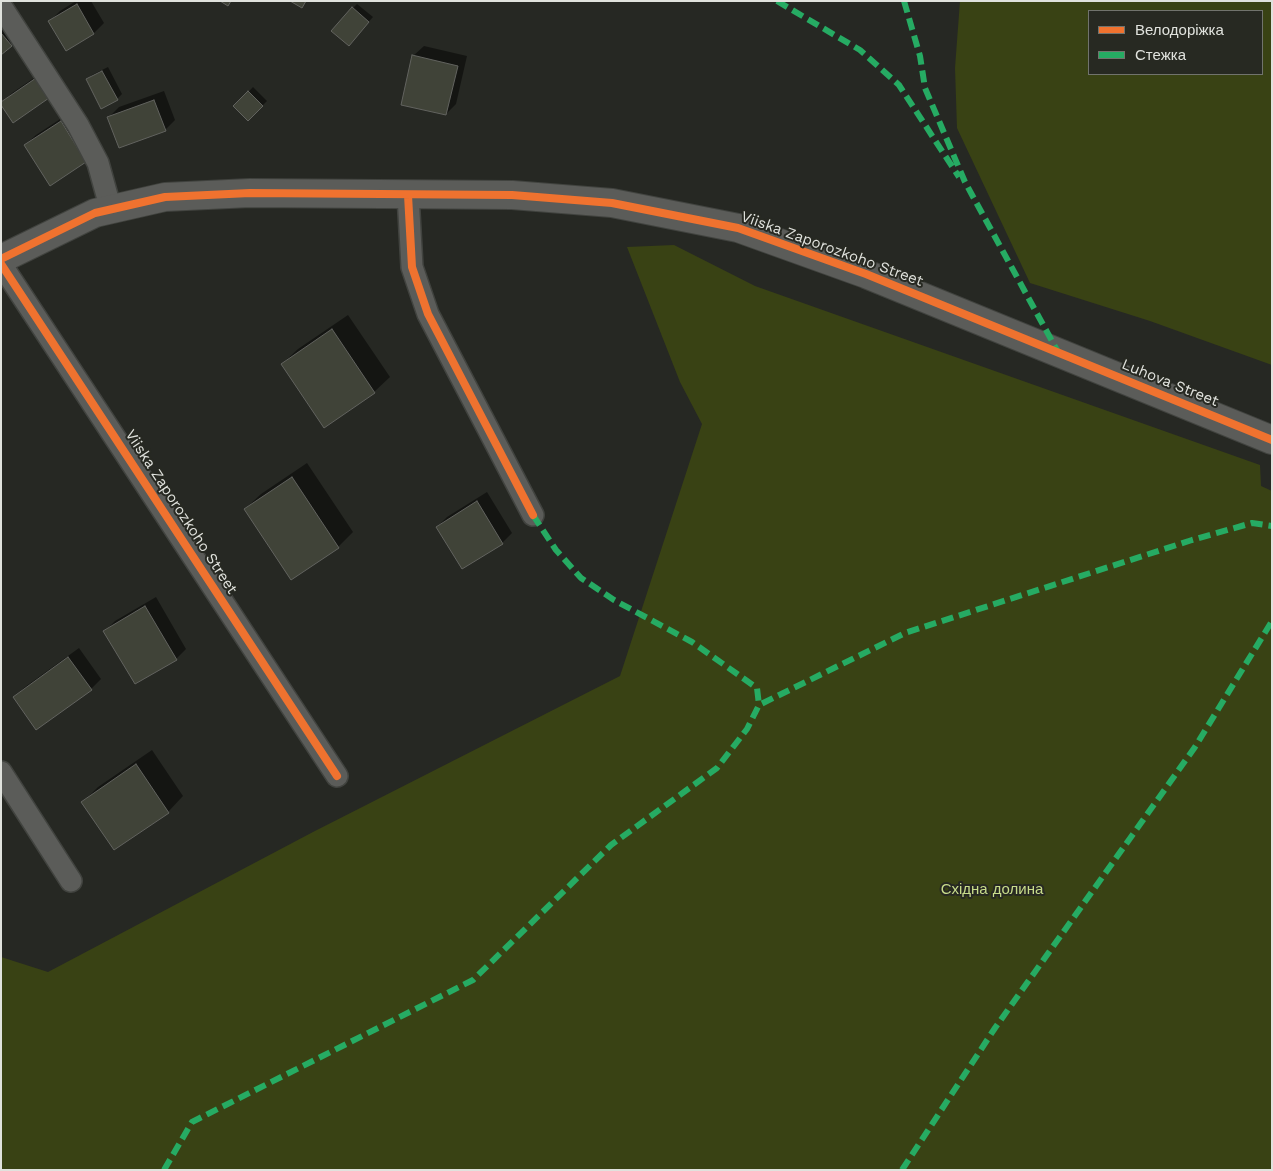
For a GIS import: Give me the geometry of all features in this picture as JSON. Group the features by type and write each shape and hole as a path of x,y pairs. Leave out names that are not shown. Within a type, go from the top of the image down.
{"street":[{"path":"1,6 78,125 98,163 111,210"},
{"name":"Viiska Zaporozkoho Street","path":"1,259 95,214 165,196 250,193 512,195 612,203 738,228 866,274 1058,352"},
{"path":"408,194 412,267 428,314 533,515"},
{"name":"Viiska Zaporozkoho Street","path":"1,264 337,776"},
{"name":"Luhova Street","path":"1058,352 1272,440"},
{"path":"1,772 71,881"}],"green space":[{"path":"960,1 1272,1 1272,365 1150,321 1030,283 957,128 955,68"},
{"name":"Східна долина","path":"674,245 755,286 1260,465 1261,486 1272,491 1272,1170 1,1170 1,957 48,972 313,832 620,676 702,424 680,382 627,247"}],"building":[{"path":"220,1 231,1 228,6"},
{"path":"290,1 306,1 302,8"},
{"path":"77,4 94,34 66,51 48,21"},
{"path":"352,7 369,22 349,46 331,31"},
{"path":"1,33 12,46 1,55"},
{"path":"412,55 458,66 446,115 401,105"},
{"path":"102,71 118,100 101,109 86,79"},
{"path":"36,78 49,98 13,123 1,102"},
{"path":"248,91 263,106 248,121 233,106"},
{"path":"154,100 166,131 119,148 107,117"},
{"path":"61,121 86,162 50,186 24,145"},
{"path":"332,329 375,393 324,428 281,364"},
{"path":"292,477 339,548 291,580 244,509"},
{"path":"477,501 503,544 462,569 436,527"},
{"path":"145,606 177,660 135,684 103,631"},
{"path":"68,657 92,690 36,730 13,697"},
{"path":"136,764 169,813 114,850 81,802"}],"marked path":[{"path":"777,1 860,50 899,85 959,177"},
{"path":"904,1 920,56 925,88 965,182 1058,352"},
{"path":"533,515 556,550 581,578 614,600 692,642 757,688 759,705"},
{"path":"164,1170 192,1122 473,980 611,845 717,768 747,729 759,705 905,633 1192,540 1252,523 1272,526"},
{"path":"902,1170 995,1028 1195,747 1272,621"}],"cycle path":[{"path":"1,259 95,213 165,197 250,193 512,195 612,203 738,228 866,274 1272,440"},
{"path":"408,195 412,267 428,314 533,515"},
{"path":"1,264 337,776"}]}
